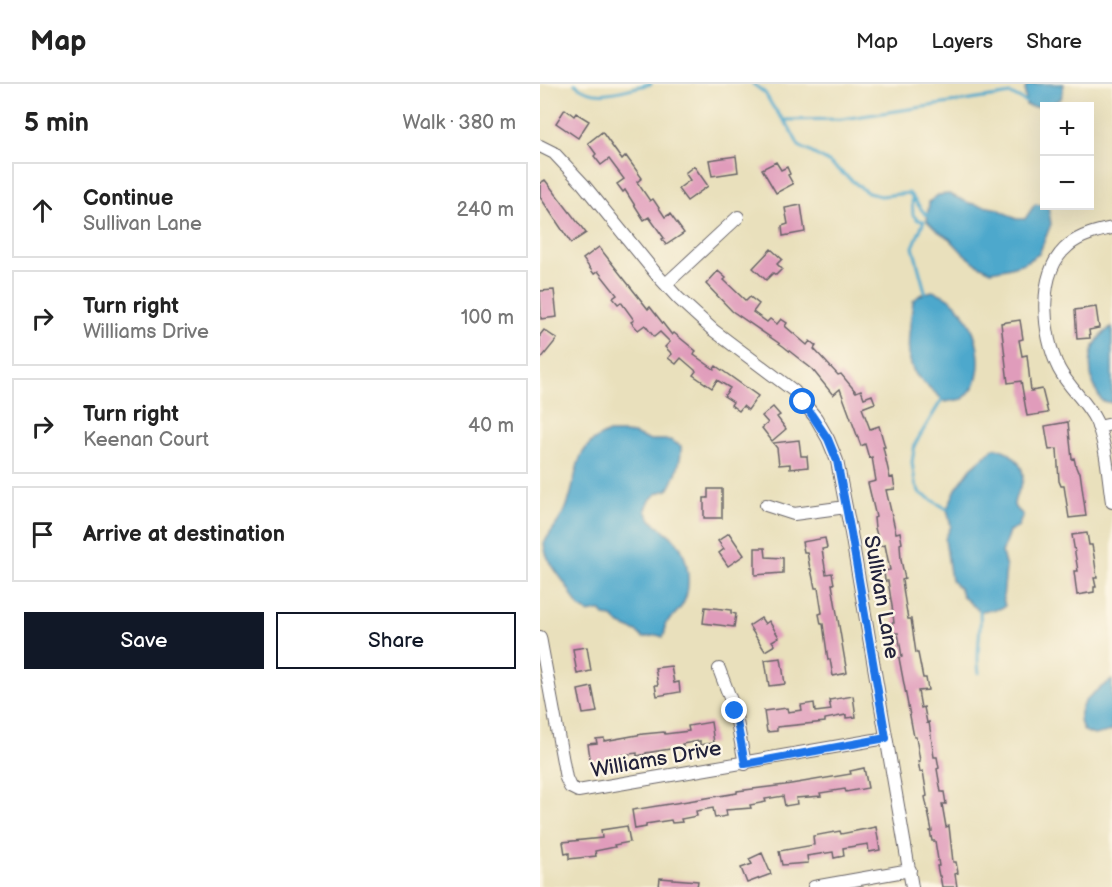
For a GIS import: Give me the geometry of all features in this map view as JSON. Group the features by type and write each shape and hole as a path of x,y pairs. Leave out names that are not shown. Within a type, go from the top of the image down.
{"street":[{"name":"Sullivan Lane","path":"540,146 554,153 583,184 666,284 713,330 781,381 803,402 828,439 837,461 846,507 912,887"},
{"path":"666,284 738,217"},
{"path":"1112,228 1082,237 1071,243 1061,253 1048,283 1046,298 1050,340 1059,369 1086,404 1098,427 1112,502"},
{"path":"1098,427 1112,424"},
{"path":"766,505 794,514 846,507"},
{"name":"Williams Drive","path":"540,636 567,783 578,791 886,738"},
{"path":"719,669 735,711 745,764"},
{"path":"814,887 910,870"}],"water":[{"path":"1027,84 1064,84 1061,99 1053,102 1040,102 1039,107 1026,105"},
{"path":"949,194 969,203 998,209 1016,219 1025,219 1035,204 1040,205 1040,210 1049,210 1051,224 1039,254 1024,263 991,271 977,264 927,221 929,202 938,195"},
{"path":"932,291 956,304 965,315 977,342 978,371 974,386 963,399 945,402 912,369 909,340 913,301 920,295"},
{"path":"1112,327 1112,403 1102,401 1097,392 1091,372 1091,361 1096,342"},
{"path":"607,433 634,434 648,440 670,440 681,446 679,463 671,486 668,490 654,496 646,510 651,519 680,546 688,573 685,600 665,624 663,637 657,635 643,638 637,632 620,625 612,617 604,616 601,611 589,612 580,608 545,550 544,543 568,503 582,454 596,439"},
{"path":"994,448 1011,455 1020,465 1023,477 1014,506 1023,515 1018,527 1009,531 1002,553 1006,568 1003,598 1005,606 981,611 962,595 960,589 951,580 945,539 951,526 947,509 956,489 971,468"},
{"path":"1112,680 1112,731 1094,735 1084,731 1080,722 1082,707 1091,695"}],"building":[{"path":"565,109 574,116 576,113 589,121 578,138 556,123"},
{"path":"602,132 622,160 626,156 642,178 637,182 650,201 653,199 665,217 670,214 684,233 666,245 662,239 664,238 649,217 644,220 625,190 623,192 617,184 624,179 609,159 601,165 594,156 596,154 588,143"},
{"path":"736,156 738,172 712,176 709,160"},
{"path":"776,162 781,170 787,167 793,184 776,193 762,169"},
{"path":"694,166 708,186 687,201 678,189 690,180 685,173"},
{"path":"545,180 586,233 571,243 540,197 540,183"},
{"path":"801,205 805,232 783,236 782,226 788,224 785,208"},
{"path":"599,247 648,309 650,307 672,335 674,333 696,351 694,355 714,369 716,366 758,396 748,410 743,406 739,411 731,405 733,402 724,396 730,388 717,380 712,388 693,375 696,371 681,358 676,364 668,358 672,354 665,347 670,342 660,332 654,337 645,325 638,330 631,322 634,320 621,302 618,304 613,298 617,295 598,271 594,274 583,259"},
{"path":"771,249 782,259 777,264 782,269 776,275 773,273 766,280 753,268"},
{"path":"718,271 746,301 750,297 759,304 753,312 767,322 770,319 777,324 781,319 787,323 785,326 807,345 810,341 816,346 814,349 838,375 841,374 856,392 861,390 864,398 872,395 875,403 862,408 870,429 879,426 890,478 893,477 895,489 886,490 896,533 900,532 902,543 900,544 901,560 905,579 902,580 908,619 911,619 916,653 918,653 928,690 918,691 921,708 924,707 927,723 929,722 934,757 937,757 939,768 937,769 941,792 944,792 946,804 942,804 946,827 949,826 953,862 956,862 958,873 955,874 957,887 942,887 935,841 932,841 930,831 932,831 925,797 927,796 923,771 920,772 916,737 914,737 899,658 902,657 898,633 893,633 892,606 888,581 885,581 884,571 890,570 885,545 880,546 875,528 874,518 876,517 868,483 876,481 872,457 869,458 865,444 861,446 840,389 833,395 812,369 732,311 706,284"},
{"path":"554,290 557,317 541,319 540,291"},
{"path":"1096,307 1099,328 1089,330 1090,338 1077,339 1075,310"},
{"path":"1020,320 1023,339 1019,340 1022,356 1027,355 1031,391 1042,389 1048,413 1027,416 1021,381 1008,383 1001,323"},
{"path":"544,330 557,339 540,360 540,335"},
{"path":"773,407 780,415 777,417 786,429 772,441 762,428 768,423 762,416"},
{"path":"1068,422 1072,459 1074,458 1078,472 1080,472 1086,516 1069,518 1064,486 1061,486 1059,481 1057,449 1049,450 1045,426"},
{"path":"799,440 801,456 807,456 808,467 790,469 790,464 779,465 777,448 773,443"},
{"path":"708,489 722,489 722,518 704,518 704,498 708,498"},
{"path":"729,533 744,555 728,566 719,553 724,549 718,541"},
{"path":"1087,533 1094,556 1096,587 1094,587 1094,592 1077,595 1074,571 1078,571 1072,535"},
{"path":"825,538 827,548 822,549 826,574 832,573 847,673 833,676 819,614 822,613 818,588 815,588 807,552 804,552 802,542"},
{"path":"755,548 765,548 766,557 783,558 783,573 755,575"},
{"path":"705,607 731,610 731,613 736,614 734,627 703,623"},
{"path":"761,618 765,624 769,621 779,637 772,641 775,645 765,651 749,626"},
{"path":"587,647 591,671 577,674 573,649"},
{"path":"781,658 785,684 769,686 765,660"},
{"path":"671,666 674,683 679,682 680,692 657,696 655,668"},
{"path":"592,687 597,712 583,714 578,690"},
{"path":"853,696 856,717 846,718 846,715 825,719 825,722 777,727 777,731 767,732 764,711 787,708 788,712 802,710 801,705 814,703 815,712 831,710 829,700"},
{"path":"711,722 714,743 700,745 700,741 682,744 683,747 637,756 637,753 613,756 605,758 605,762 591,764 588,744 597,743 596,739 604,738 604,741 643,734 689,731 688,726"},
{"path":"864,768 868,788 846,792 845,789 820,793 821,796 796,798 797,804 785,806 783,796 765,799 766,802 750,805 751,808 726,810 727,816 715,818 713,808 696,811 697,816 681,819 682,822 672,823 671,820 646,824 646,827 635,829 632,810 851,774 850,771"},
{"path":"627,826 630,842 595,851 596,856 569,859 569,853 565,854 563,842 602,838 601,830"},
{"path":"876,827 880,850 869,852 868,844 843,848 844,856 834,858 833,852 807,856 808,863 782,865 779,851 814,845 813,836 840,831 841,834"},
{"path":"762,853 771,874 747,883 741,868 752,864 749,859"},
{"path":"660,878 698,881 697,887 659,887"}],"waterway":[{"path":"575,84 592,93 612,93 651,84"},
{"path":"753,84 765,93 789,127 799,146 827,161 868,193 881,196 909,193 925,214 930,215"},
{"path":"784,120 842,119 1011,94 1026,102"},
{"path":"912,199 913,215 918,220 924,221 913,247 926,295"},
{"path":"944,396 915,444 912,462 915,483 920,493 947,509"},
{"path":"979,673 980,610"}],"route":[{"path":"735,711 745,764 886,738 837,461 816,418 803,402"}]}
